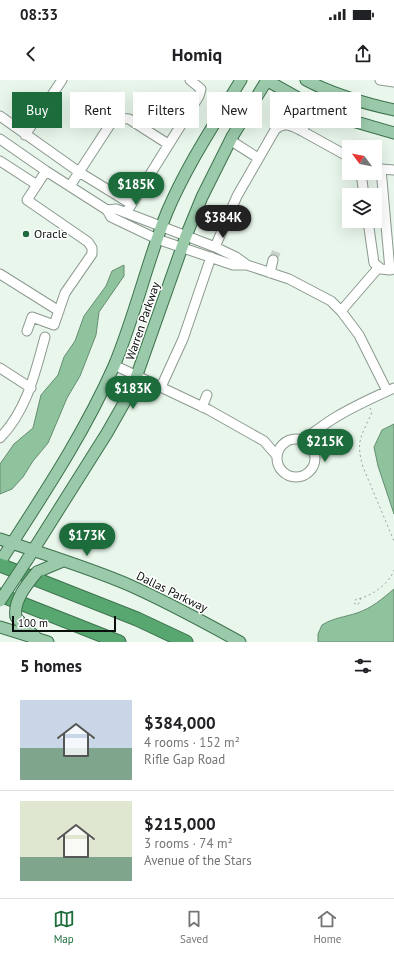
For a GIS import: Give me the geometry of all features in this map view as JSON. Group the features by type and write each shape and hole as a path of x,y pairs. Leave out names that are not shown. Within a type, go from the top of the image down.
{"highway":[{"path":"0,565 137,619 186,642"},
{"path":"0,595 119,642"}],"main road":[{"name":"Warren Parkway","path":"3,558 59,472 94,407 114,365 161,227 188,169 241,80"},
{"name":"Warren Parkway","path":"0,601 107,433 138,376 186,236 230,140 267,80"},
{"path":"267,80 287,92"},
{"path":"308,80 320,88 355,101 394,110"},
{"path":"361,123 394,133"},
{"name":"Dallas Parkway","path":"0,539 128,585 180,609 240,642"},
{"path":"44,641 27,630 16,617 15,610 17,600 37,572 63,561"},
{"path":"0,627 44,641"}],"street":[{"path":"25,135 62,80"},
{"path":"126,213 199,96 201,89 190,80"},
{"path":"383,80 394,82"},
{"path":"0,116 79,172 132,204"},
{"path":"70,186 117,118 129,119 168,144"},
{"path":"215,247 237,196 258,158 279,126 289,125 342,153"},
{"path":"0,139 106,210 111,218 157,240 233,265 247,265"},
{"path":"230,140 258,158"},
{"path":"0,161 37,185"},
{"path":"369,228 374,263 379,268 392,270 381,169 394,170"},
{"path":"27,331 32,317 54,325 65,293 92,254 92,248 88,242 27,200 46,171"},
{"path":"106,210 116,209 215,247 236,257 247,265 289,279 331,301 341,310 359,335 390,390 334,418 324,427 302,440 289,440 283,444 277,456 278,467 282,472 291,477 302,477 308,474 314,465 315,454 313,449 302,440"},
{"path":"161,387 183,339 211,257"},
{"path":"270,273 273,260"},
{"path":"341,310 379,268"},
{"path":"0,274 59,311"},
{"path":"0,438 25,401 31,388 45,337"},
{"path":"114,365 202,407 264,441 283,444"},
{"path":"0,368 31,388"},
{"path":"202,407 207,395"},
{"path":"313,449 324,427"},
{"path":"264,441 277,456"}],"path":[{"path":"366,401 372,412 360,440 359,454 394,541"},
{"path":"361,598 376,591 392,576 394,570"}],"shaded area":[{"path":"124,265 124,276 99,312 96,335 80,376 67,398 48,443 33,461 23,477 12,489 0,494 0,464 14,444 33,428 41,395 58,375 64,357 75,341 84,316 106,286 112,271"},
{"path":"394,424 394,514 378,466 374,447 382,430"},
{"path":"394,589 394,642 318,642 318,634 322,625 367,609"}],"tunnel":[{"path":"273,260 278,248"}],"place":[{"name":"Oracle","path":"26,234"}]}
